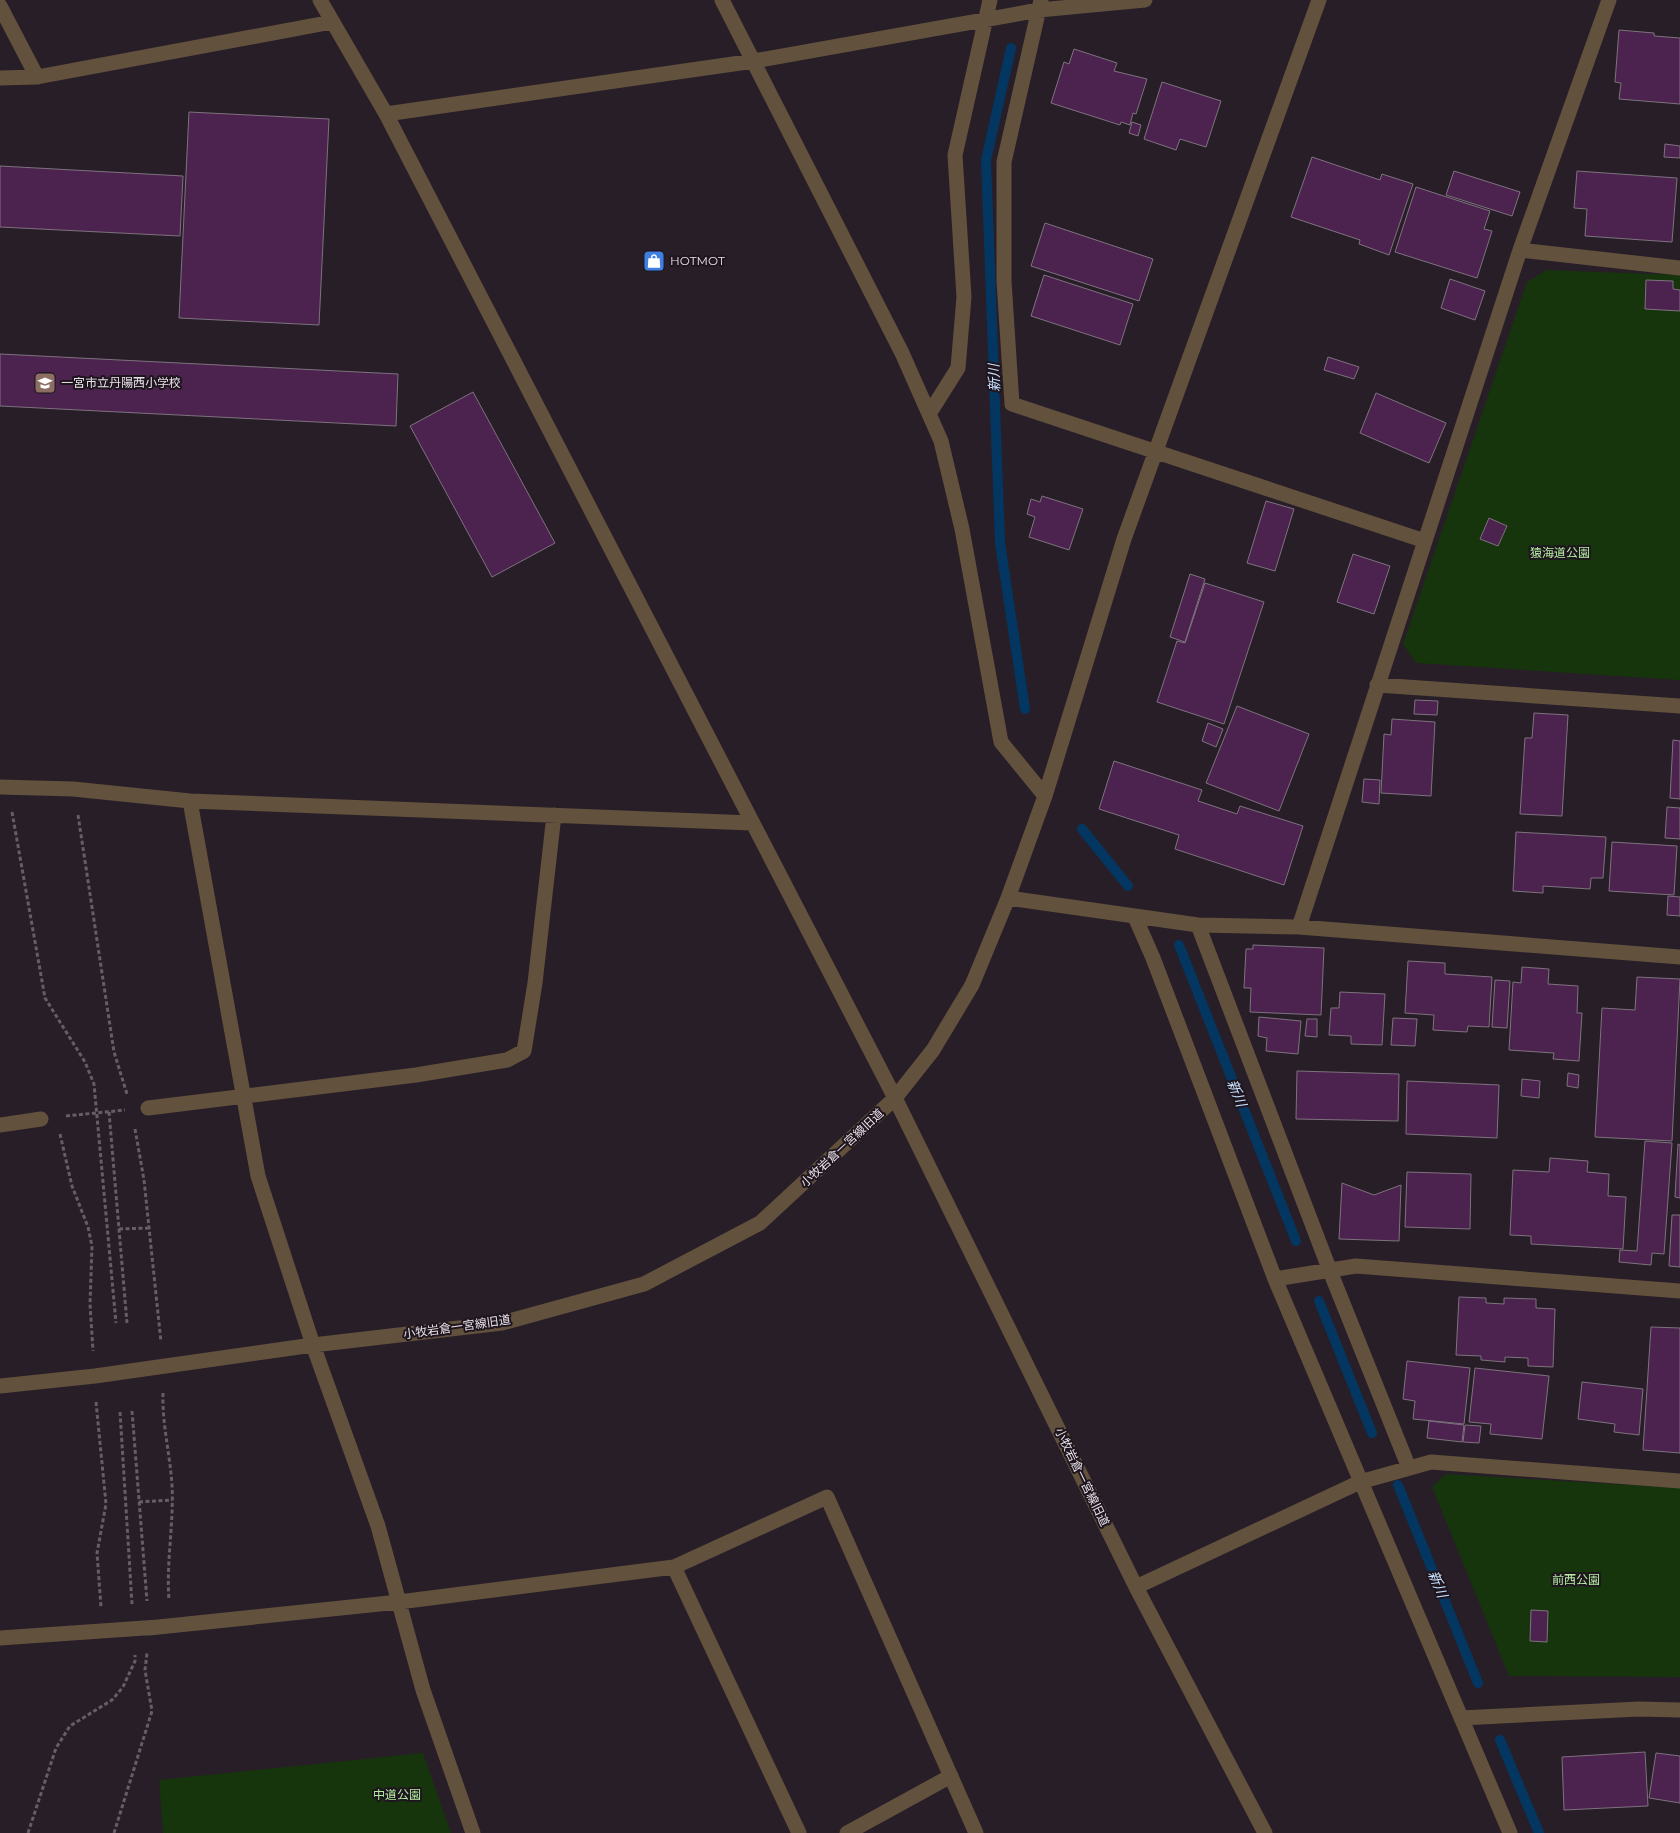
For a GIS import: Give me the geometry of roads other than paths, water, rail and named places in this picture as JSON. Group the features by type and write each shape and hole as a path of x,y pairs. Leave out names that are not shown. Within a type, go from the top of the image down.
{"street":[{"path":"320,0 386,114 895,1098 933,1050 972,985 1008,898 1044,796 1124,540 1319,0"},
{"path":"722,0 902,353 941,441 962,529 1001,742 1044,796"},
{"path":"929,414 958,368 964,298 955,155 990,0"},
{"path":"386,114 754,61 986,18 1040,5 1145,0"},
{"path":"1299,927 1520,250 1609,0"},
{"path":"1040,5 1004,162 1004,281 1012,404 1156,450 1424,541"},
{"path":"0,6 37,77"},
{"path":"0,78 37,77 332,22"},
{"path":"1520,250 1680,268"},
{"path":"1377,684 1680,706"},
{"path":"3,787 73,789 190,801 752,824"},
{"path":"190,801 258,1176 313,1345 378,1526 423,1690 473,1833"},
{"path":"148,1108 416,1075 507,1060 524,1050 535,983 554,815"},
{"path":"1008,898 1198,925 1299,927 1680,957"},
{"path":"1135,917 1153,958 1275,1279 1510,1833"},
{"path":"1198,925 1330,1271 1409,1468"},
{"name":"小牧岩倉一宮線旧道","path":"0,1386 95,1376 313,1345 502,1323 644,1284 760,1223 895,1098 1136,1587 1265,1833"},
{"path":"0,1125 41,1119"},
{"path":"1275,1279 1356,1266 1680,1291"},
{"path":"1136,1587 1360,1482 1431,1462 1680,1481"},
{"path":"0,1638 142,1628 398,1602 674,1568 827,1497 976,1833"},
{"path":"674,1568 799,1833"},
{"path":"1461,1718 1639,1709 1680,1710"},
{"path":"847,1833 951,1776"}],"waterway":[{"name":"新川","path":"1011,48 986,160 1000,543 1025,709"},
{"name":"新川","path":"1082,829 1128,886"},
{"name":"新川","path":"1179,945 1296,1241"},
{"name":"新川","path":"1319,1301 1372,1433"},
{"name":"新川","path":"1398,1485 1478,1683"},
{"name":"新川","path":"1500,1740 1539,1833"}],"place":[{"name":"HOTMOT","path":"654,261"},
{"name":"一宮市立丹陽西小学校","path":"45,383"}],"park label":[{"name":"猿海道公園","path":"1560,553"},
{"name":"前西公園","path":"1576,1580"},
{"name":"中道公園","path":"397,1795"}]}
